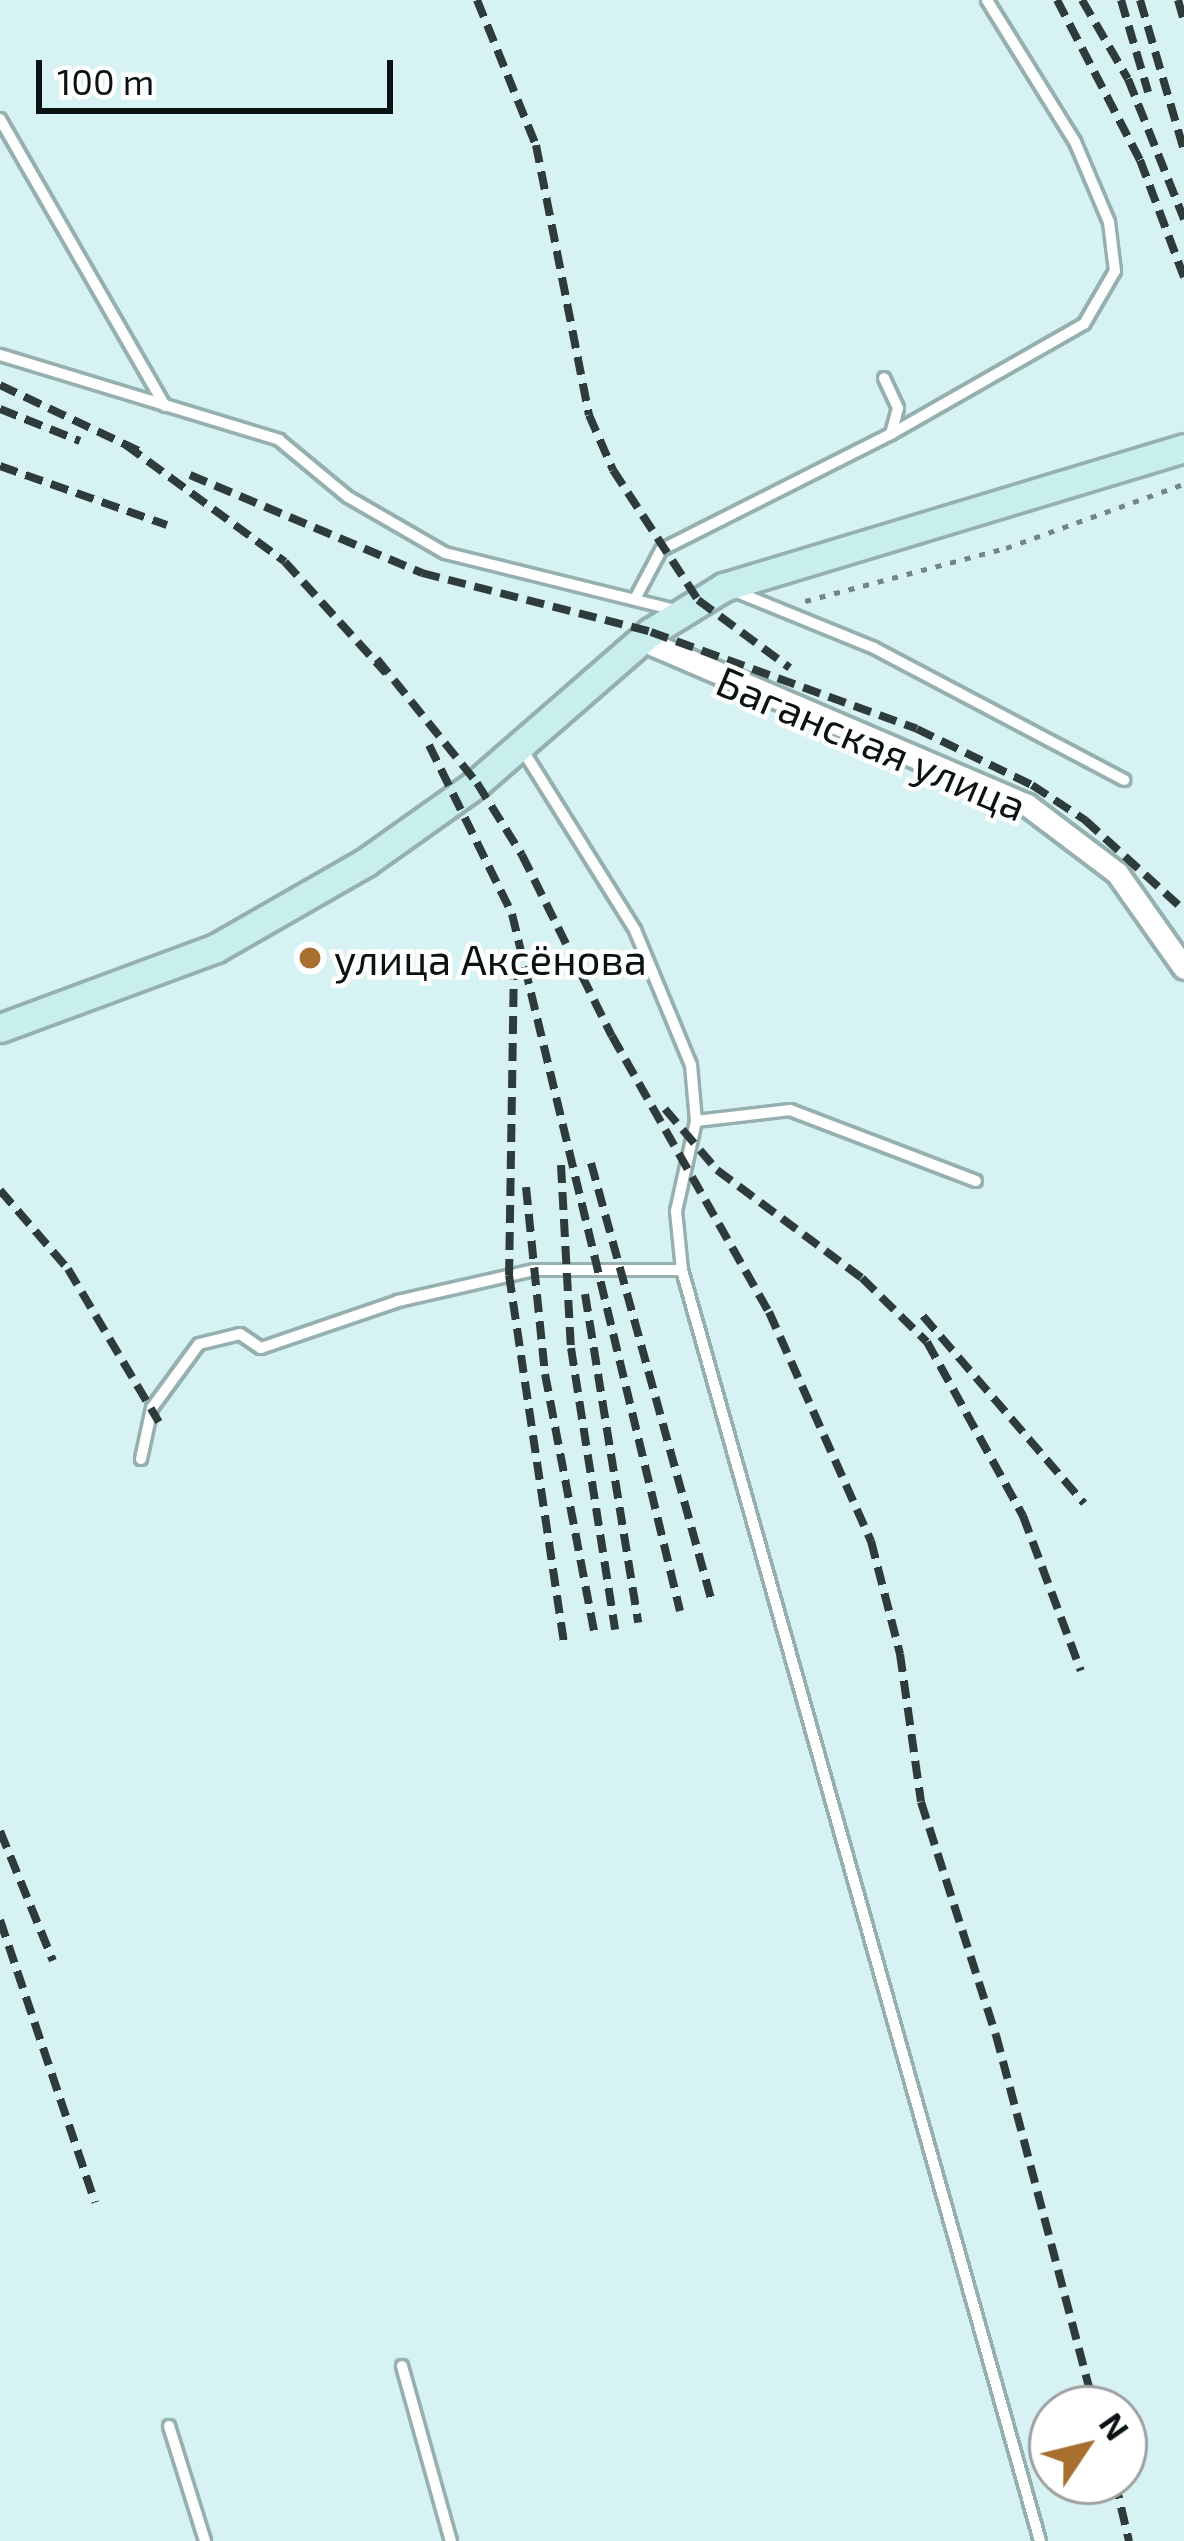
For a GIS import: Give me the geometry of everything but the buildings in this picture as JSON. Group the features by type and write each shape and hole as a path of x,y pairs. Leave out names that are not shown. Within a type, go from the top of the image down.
{"street":[{"path":"0,1028 216,948 367,862 520,746 679,610 724,587 1171,452"},
{"name":"Баганская улица","path":"642,640 1027,806 1117,872 1184,968"}],"lane":[{"path":"635,599 661,550 891,434 1084,324 1115,271 1109,222 1075,142 988,0"},
{"path":"0,119 165,406"},
{"path":"0,355 279,440 348,497 445,553 679,610"},
{"path":"884,378 898,408 891,434"},
{"path":"724,587 874,648 1124,780"},
{"path":"520,746 585,843 667,994 691,1065 697,1121 676,1211 682,1270 1040,2541"},
{"path":"697,1121 790,1110 976,1181"},
{"path":"141,1459 152,1408 200,1344 240,1334 261,1348 398,1301 534,1270 682,1270"},
{"path":"401,2366 451,2541"},
{"path":"169,2426 205,2541"}],"path":[{"path":"776,609 1006,548 1184,484"}],"railway":[{"path":"477,0 536,145 589,415 613,470 698,600 790,668"},
{"path":"1057,0 1140,160 1184,277"},
{"path":"1082,0 1128,79 1184,219"},
{"path":"1121,0 1148,92"},
{"path":"1140,0 1184,150"},
{"path":"1178,0 1184,21"},
{"path":"0,385 141,452"},
{"path":"0,409 80,441"},
{"path":"126,445 285,562 386,673"},
{"path":"0,466 167,525"},
{"path":"190,475 422,573 651,632 917,729 1032,785 1085,820 1184,910"},
{"path":"377,659 477,783 522,855 612,1036 769,1312 871,1541 900,1654 921,1802 996,2035 1089,2385"},
{"path":"429,745 512,914 680,1611"},
{"path":"514,962 509,1275 564,1644"},
{"path":"665,1109 717,1170 862,1278 927,1342 1023,1516 1081,1671"},
{"path":"591,1163 712,1602"},
{"path":"561,1165 571,1348 615,1630"},
{"path":"526,1187 545,1374 595,1635"},
{"path":"0,1190 68,1269 159,1422"},
{"path":"585,1294 638,1623"},
{"path":"923,1316 1084,1503"},
{"path":"0,1831 53,1961"},
{"path":"0,1920 95,2202"},
{"path":"1121,2505 1129,2541"}],"place":[{"name":"улица Аксёнова","path":"310,958"}]}
